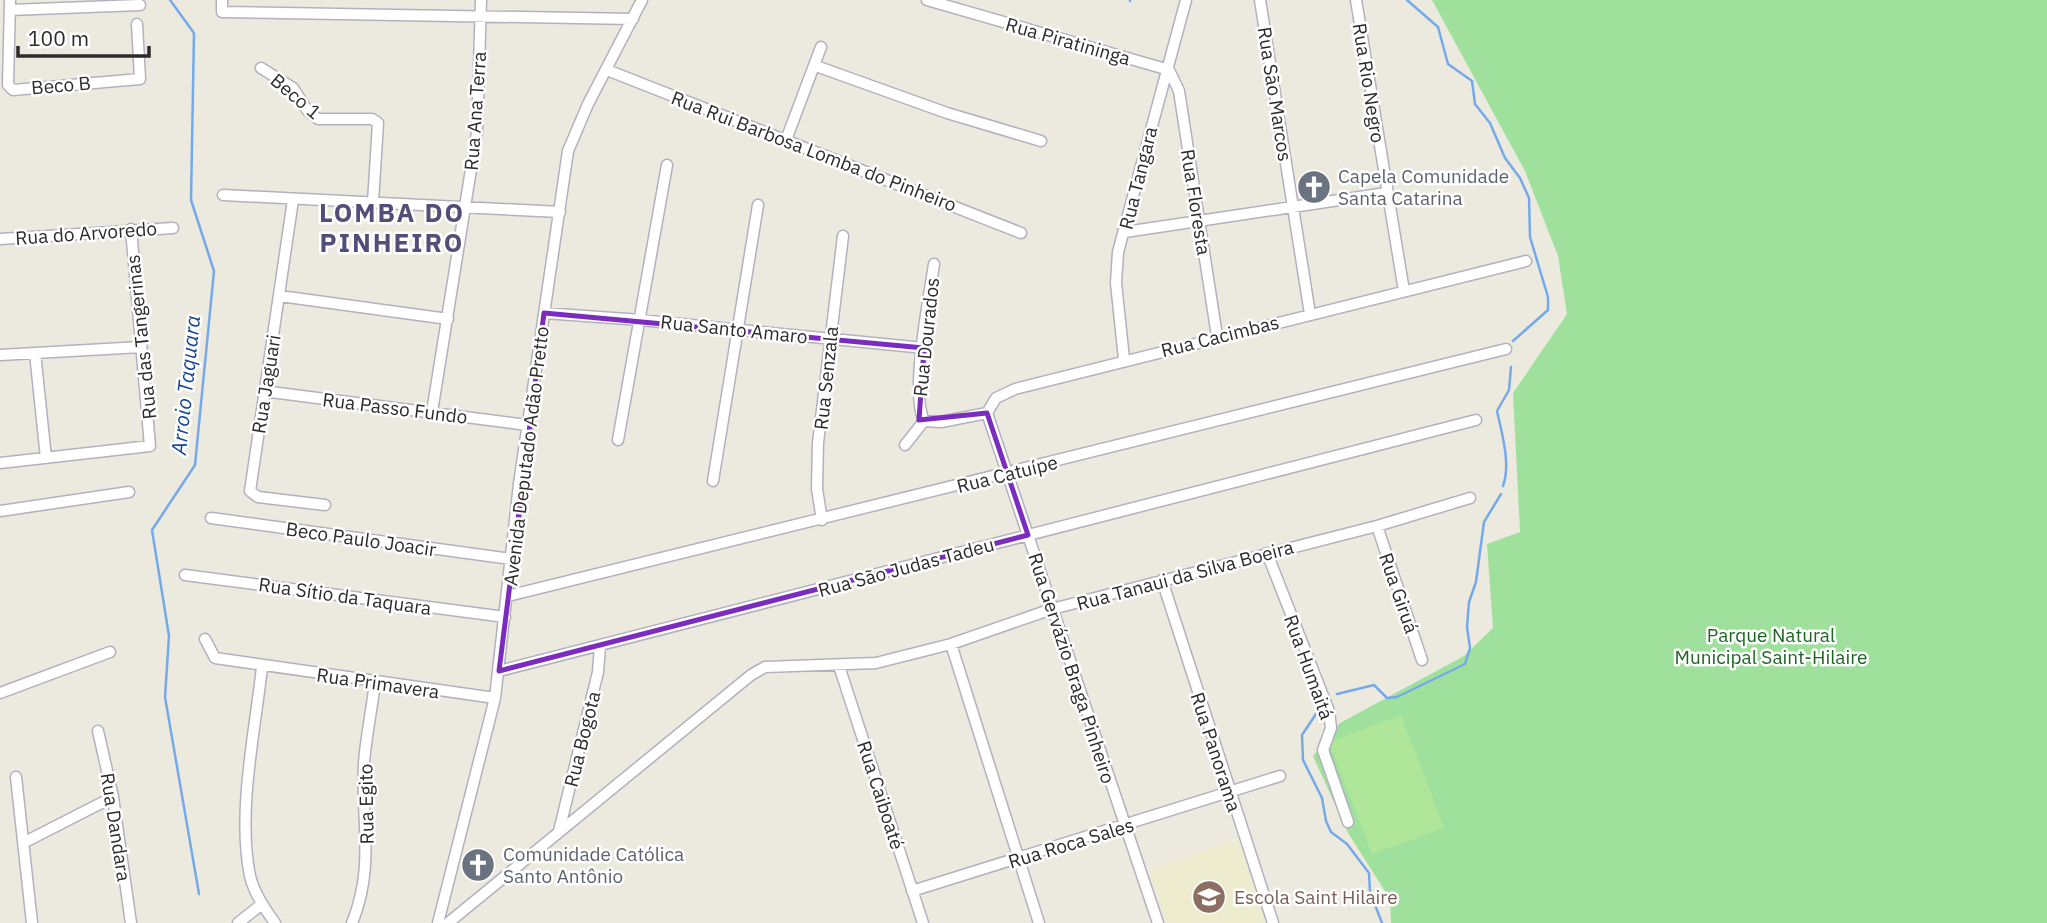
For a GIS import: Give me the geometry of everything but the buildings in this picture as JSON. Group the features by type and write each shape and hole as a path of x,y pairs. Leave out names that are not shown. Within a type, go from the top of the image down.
{"street":[{"name":"Rua Ana Terra","path":"432,412 466,208 480,97 481,0"},
{"name":"Avenida Deputado Adão Pretto","path":"439,923 495,698 527,425 568,151 588,104 642,0"},
{"name":"Rua Piratininga","path":"927,0 1169,69"},
{"name":"Rua Tangara","path":"1124,359 1116,283 1118,252 1186,0"},
{"name":"Rua São Marcos","path":"1260,0 1310,314"},
{"name":"Rua Rio Negro","path":"1356,0 1404,291"},
{"path":"10,5 140,5"},
{"name":"Beco B","path":"10,5 8,85 13,90 140,79 137,24"},
{"path":"222,6 481,18 633,19"},
{"path":"786,140 821,47"},
{"path":"816,66 947,113 1041,141"},
{"name":"Beco 1","path":"261,68 293,88 307,110 318,119 372,119 378,123 373,202"},
{"name":"Rua Floresta","path":"1169,69 1179,91 1217,336"},
{"name":"Rua Rui Barbosa Lomba do Pinheiro","path":"607,70 1021,233"},
{"path":"618,440 667,165"},
{"path":"1125,232 1386,193"},
{"path":"223,195 560,212"},
{"name":"Rua Jaguari","path":"293,200 250,491 258,497 325,505"},
{"path":"713,481 758,205"},
{"name":"Rua do Arvoredo","path":"0,239 173,228"},
{"name":"Rua das Tangerinas","path":"46,458 150,446 131,229"},
{"name":"Rua Senzala","path":"822,520 817,489 818,443 843,236"},
{"name":"Rua Cacimbas","path":"987,413 996,398 1015,389 1124,359 1526,261"},
{"name":"Rua Dourados","path":"905,445 924,421 919,411 919,383 934,264"},
{"path":"280,296 448,319"},
{"name":"Rua Santo Amaro","path":"544,313 924,348"},
{"path":"0,355 141,347"},
{"name":"Rua Catuípe","path":"508,596 1506,349"},
{"path":"0,463 46,458 35,353"},
{"name":"Rua Passo Fundo","path":"263,391 527,425"},
{"path":"924,421 942,422 987,413"},
{"name":"Rua Gervázio Braga Pinheiro","path":"987,413 987,421 1008,474 1158,923"},
{"name":"Rua São Judas Tadeu","path":"499,671 1476,419"},
{"path":"0,512 129,492"},
{"name":"Rua Tanaui da Silva Boeira","path":"448,923 751,675 765,667 876,663 951,644 1052,610 1377,526 1469,498"},
{"name":"Beco Paulo Joacir","path":"211,518 511,559"},
{"name":"Rua Giruá","path":"1377,526 1422,660"},
{"name":"Rua Humaitá","path":"1267,553 1329,711 1331,728 1323,750 1349,822"},
{"name":"Rua Sítio da Taquara","path":"185,575 505,617"},
{"name":"Rua Panorama","path":"1162,580 1229,794 1273,923"},
{"name":"Rua Primavera","path":"205,639 215,658 262,667 495,698"},
{"path":"951,644 1039,923"},
{"name":"Rua Bogota","path":"559,831 598,672 600,646"},
{"path":"0,693 110,652"},
{"name":"Rua Caiboaté","path":"839,666 923,923"},
{"path":"262,667 246,817 251,878 262,904 275,923"},
{"name":"Rua Egito","path":"352,923 362,898 367,869 364,762 375,682"},
{"name":"Rua Dandara","path":"98,732 113,797 131,923"},
{"name":"Rua Roca Sales","path":"912,891 1280,776"},
{"path":"16,777 33,923"},
{"path":"23,843 113,797"},
{"path":"238,923 262,904"}],"highlighted area":[{"path":"544,313 924,348 919,420 987,413 1028,535 499,671"}],"shaded area":[{"name":"Escola Saint Hilaire","path":"1240,838 1269,923 1167,923 1149,870"}],"green space":[{"name":"Parque Natural Municipal Saint-Hilaire","path":"1432,0 2047,0 2047,923 1391,923 1390,899 1348,833 1313,756 1340,723 1464,656 1493,628 1487,544 1520,532 1513,393 1567,314 1558,256 1525,171"},
{"path":"1401,715 1444,828 1372,854 1329,742"}],"waterway":[{"name":"Arroio Taquara","path":"170,0 194,33 191,200 214,271 195,465 152,530 169,636 165,697 199,894"},
{"path":"1407,0 1438,27 1448,64 1472,81 1475,104 1490,123 1505,158 1520,178 1529,198 1530,237 1548,297 1548,310 1513,341"},
{"path":"1503,486 1506,459 1497,411 1509,390 1511,367"},
{"path":"1337,694 1374,685 1387,698 1397,697 1465,664 1470,648 1467,627 1469,602 1476,582 1484,522 1501,494"},
{"path":"1322,705 1302,735 1303,760 1322,798 1331,832 1347,844 1369,873 1370,892 1382,923"}],"place":[{"name":"Capela Comunidade Santa Catarina","path":"1314,187"},
{"name":"Comunidade Católica Santo Antônio","path":"478,865"},
{"name":"Escola Saint Hilaire","path":"1209,897"}],"district":[{"name":"LOMBA DO PINHEIRO","path":"392,228"}]}
